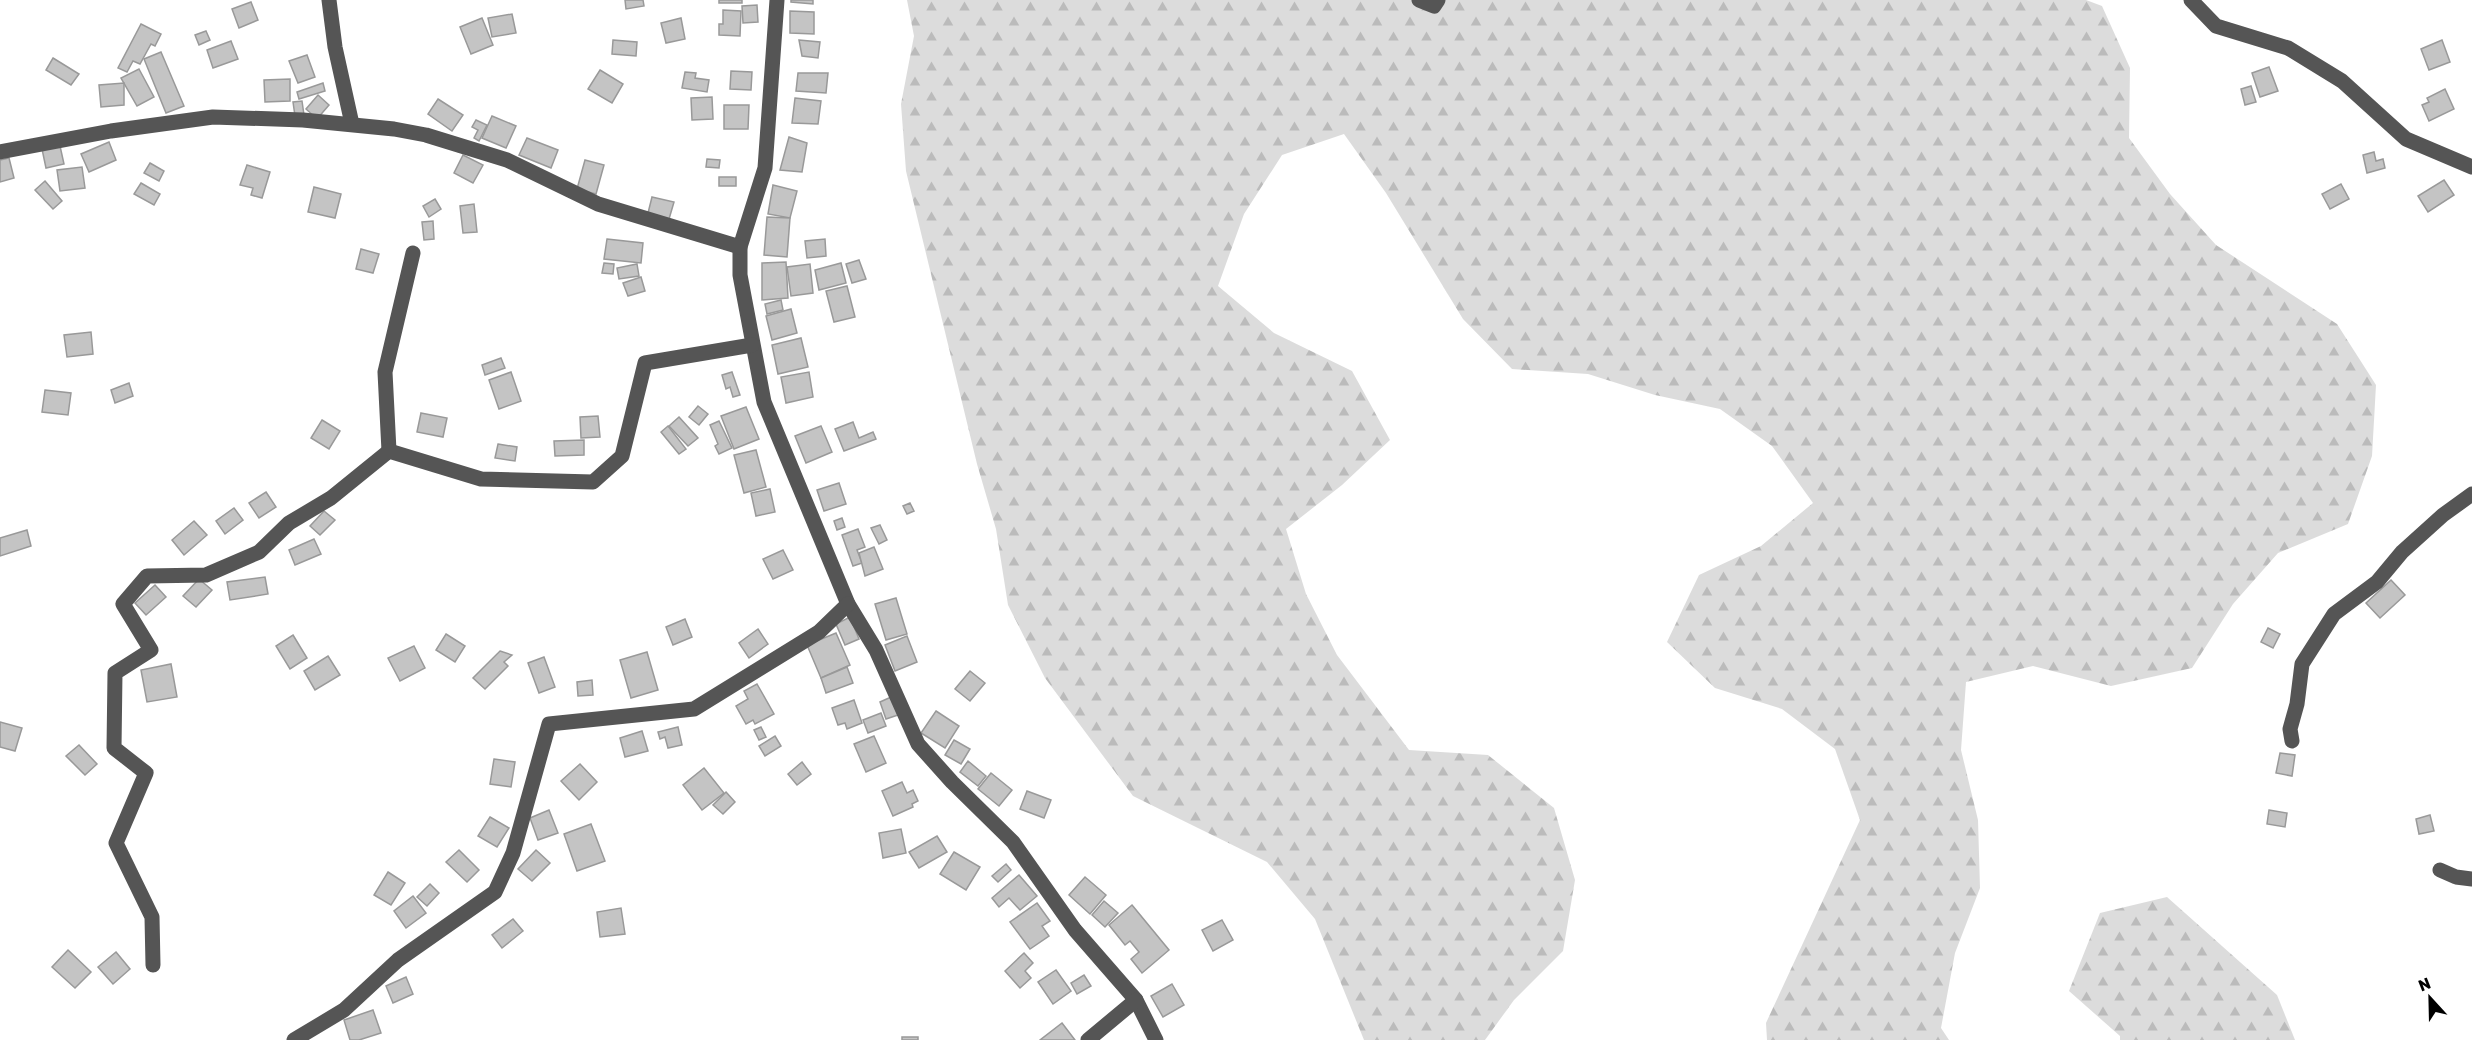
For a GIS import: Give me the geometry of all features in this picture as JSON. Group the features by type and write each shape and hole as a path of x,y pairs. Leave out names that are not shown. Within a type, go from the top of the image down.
{"street":[{"path":"329,0 335,47 352,124"},
{"path":"777,0 765,168 740,247 740,275 764,402 848,604 876,650 918,744 952,782 1013,842 1076,930 1136,1000 1156,1040"},
{"path":"1419,0 1434,6 1438,0"},
{"path":"2191,0 2216,26 2288,48 2342,81 2406,139 2472,167"},
{"path":"0,152 111,131 213,117 352,124 426,135 507,160 597,204 740,247"},
{"path":"389,451 385,372 413,253"},
{"path":"389,451 482,479 593,482 622,456 645,363 752,345"},
{"path":"153,965 152,917 116,843 146,773 114,748 115,673 151,650 123,604 147,576 206,575 259,552 289,523 331,498 389,451"},
{"path":"2292,741 2290,729 2297,704 2302,664 2334,614 2377,582 2402,552 2443,515 2472,494"},
{"path":"294,1040 344,1010 398,960 495,891 513,853 549,724 694,709 819,632 848,604"},
{"path":"2440,870 2456,877 2472,879"},
{"path":"1089,1040 1136,1000"}],"green space":[{"path":"907,0 2086,0 2102,6 2130,68 2129,138 2170,194 2216,245 2337,324 2376,385 2372,456 2348,524 2278,553 2233,604 2192,668 2111,686 2033,666 1966,682 1961,750 1978,820 1980,888 1955,953 1941,1028 1949,1040 1767,1040 1766,1023 1860,820 1835,749 1782,709 1715,688 1667,642 1699,575 1761,546 1813,503 1772,446 1720,409 1655,395 1588,374 1512,369 1463,319 1386,193 1344,134 1282,155 1244,214 1218,286 1274,333 1352,371 1390,440 1342,485 1286,529 1306,594 1337,655 1409,750 1488,755 1554,808 1575,880 1563,951 1514,1000 1485,1040 1364,1040 1315,919 1267,862 1133,796 1045,678 1008,605 996,529 977,464 906,171 901,104 914,36"},
{"path":"2167,897 2277,995 2295,1040 2120,1040 2120,1036 2069,991 2100,913"}],"building":[{"path":"625,0 643,0 644,6 626,9"},
{"path":"719,0 742,0 742,3 719,3"},
{"path":"791,0 813,0 813,4 791,2"},
{"path":"251,2 258,20 239,28 232,9"},
{"path":"757,5 758,22 743,23 742,6"},
{"path":"723,10 741,11 740,36 719,35 719,24 723,24"},
{"path":"790,11 814,12 814,34 790,33"},
{"path":"512,14 516,33 492,37 488,18"},
{"path":"482,18 493,45 471,54 460,27"},
{"path":"681,18 685,39 666,43 661,23"},
{"path":"141,24 161,34 155,46 151,44 140,64 133,61 127,72 118,68"},
{"path":"206,31 210,40 199,45 195,35"},
{"path":"613,40 637,42 636,56 612,54"},
{"path":"799,40 820,42 818,58 802,56"},
{"path":"2442,40 2450,62 2429,70 2421,49"},
{"path":"231,41 238,59 213,68 207,50"},
{"path":"161,52 184,106 166,113 144,59"},
{"path":"307,55 315,77 298,83 289,61"},
{"path":"53,58 79,74 71,85 46,70"},
{"path":"2269,67 2278,91 2260,97 2252,73"},
{"path":"139,69 154,97 137,106 121,78"},
{"path":"600,70 623,84 612,103 588,89"},
{"path":"731,71 752,72 751,90 730,89"},
{"path":"685,72 696,73 695,78 709,80 707,92 682,88"},
{"path":"798,73 828,73 826,93 796,91"},
{"path":"290,79 290,101 265,102 264,80"},
{"path":"124,83 124,105 101,107 99,85"},
{"path":"323,83 325,91 299,99 297,92"},
{"path":"2251,86 2256,102 2245,105 2241,89"},
{"path":"2445,89 2454,109 2429,121 2422,105 2429,102 2427,98"},
{"path":"318,95 329,105 317,119 306,109"},
{"path":"712,97 713,119 692,120 691,98"},
{"path":"795,98 821,101 818,124 792,123"},
{"path":"438,99 463,115 452,131 428,114"},
{"path":"302,101 304,115 295,116 293,102"},
{"path":"724,105 749,105 748,129 724,129"},
{"path":"492,116 516,126 506,148 482,138"},
{"path":"476,120 487,125 479,141 474,138 478,130 472,127"},
{"path":"789,137 807,143 802,172 780,170"},
{"path":"527,138 558,150 551,168 519,155"},
{"path":"109,142 116,160 89,172 81,154"},
{"path":"60,146 64,164 46,168 42,149"},
{"path":"2374,152 2376,161 2383,159 2385,168 2367,173 2363,155"},
{"path":"463,155 483,165 473,183 454,173"},
{"path":"9,158 14,178 0,182 0,160"},
{"path":"707,159 720,160 719,168 706,167"},
{"path":"585,160 604,165 596,194 577,189"},
{"path":"150,163 164,171 159,181 144,173"},
{"path":"247,165 270,172 262,198 251,195 253,188 240,185"},
{"path":"82,167 85,188 60,191 57,170"},
{"path":"719,177 736,177 736,186 719,186"},
{"path":"2444,180 2454,195 2428,212 2418,196"},
{"path":"45,181 62,201 53,209 35,190"},
{"path":"141,183 160,194 154,205 134,194"},
{"path":"2341,184 2349,199 2330,209 2322,194"},
{"path":"773,185 797,191 790,218 768,214"},
{"path":"314,187 341,194 335,218 308,212"},
{"path":"652,197 674,202 669,219 648,213"},
{"path":"435,199 441,209 429,217 423,206"},
{"path":"474,204 477,232 463,233 460,206"},
{"path":"767,217 790,218 787,257 764,255"},
{"path":"433,221 434,239 424,240 422,222"},
{"path":"607,239 643,243 641,263 604,259"},
{"path":"825,239 826,256 807,258 805,241"},
{"path":"361,249 379,254 373,273 356,269"},
{"path":"859,260 866,279 852,283 846,264"},
{"path":"786,262 788,298 762,300 762,263"},
{"path":"604,263 614,264 613,274 602,273"},
{"path":"841,263 846,283 819,290 815,270"},
{"path":"637,264 639,276 619,279 617,268"},
{"path":"810,264 813,293 791,296 787,267"},
{"path":"641,277 645,291 628,296 623,283"},
{"path":"847,286 855,317 834,322 826,291"},
{"path":"781,300 783,310 767,314 765,304"},
{"path":"791,309 797,333 772,340 766,316"},
{"path":"91,332 93,354 67,357 64,335"},
{"path":"801,338 808,367 778,374 772,345"},
{"path":"501,358 505,368 485,375 482,365"},
{"path":"511,372 521,401 499,409 489,380"},
{"path":"732,372 740,395 733,397 730,387 726,389 722,375"},
{"path":"809,372 813,397 786,403 781,377"},
{"path":"129,383 133,396 115,403 111,390"},
{"path":"45,390 71,393 68,415 42,412"},
{"path":"698,406 708,414 699,425 689,417"},
{"path":"746,407 759,439 734,449 721,416"},
{"path":"421,413 447,418 443,437 417,432"},
{"path":"598,416 600,437 581,438 580,417"},
{"path":"679,417 698,438 688,446 669,426"},
{"path":"322,420 340,431 329,449 311,438"},
{"path":"719,421 732,448 719,454 715,446 718,444 710,425"},
{"path":"853,422 859,438 873,432 876,439 844,451 835,429"},
{"path":"668,426 686,449 679,454 661,432"},
{"path":"821,426 832,452 806,463 795,436"},
{"path":"584,440 584,455 555,456 554,441"},
{"path":"498,444 517,447 515,461 495,458"},
{"path":"756,450 766,487 744,493 734,455"},
{"path":"839,483 846,504 824,511 817,490"},
{"path":"770,489 775,512 756,516 751,493"},
{"path":"266,492 276,507 259,518 249,503"},
{"path":"910,503 914,511 907,514 903,506"},
{"path":"234,508 243,520 225,534 216,521"},
{"path":"324,511 335,520 320,535 310,526"},
{"path":"842,518 845,527 837,530 834,521"},
{"path":"194,521 207,535 184,555 172,540"},
{"path":"880,525 887,540 879,544 871,528"},
{"path":"858,529 865,547 857,550 862,563 853,566 842,535"},
{"path":"27,530 31,546 0,556 0,538"},
{"path":"314,539 321,554 295,565 289,550"},
{"path":"874,547 883,569 865,576 859,553"},
{"path":"783,550 793,570 773,579 763,559"},
{"path":"265,577 268,594 230,600 227,582"},
{"path":"199,579 212,590 196,607 183,596"},
{"path":"2391,580 2405,595 2380,618 2366,603"},
{"path":"155,585 166,597 146,615 135,603"},
{"path":"896,598 907,634 886,640 875,604"},
{"path":"850,617 859,639 845,645 836,624"},
{"path":"685,619 692,637 673,645 666,627"},
{"path":"2268,628 2280,634 2273,648 2261,642"},
{"path":"758,629 768,644 749,658 739,643"},
{"path":"836,633 850,665 821,678 807,645"},
{"path":"446,634 465,646 455,662 436,650"},
{"path":"293,635 307,658 290,669 276,646"},
{"path":"907,636 917,662 895,671 885,645"},
{"path":"414,646 425,668 400,681 388,658"},
{"path":"500,651 512,655 504,662 508,666 485,689 473,678"},
{"path":"647,652 658,690 631,698 620,660"},
{"path":"328,656 340,675 315,690 304,671"},
{"path":"544,657 555,687 539,693 528,663"},
{"path":"171,664 177,697 147,702 141,670"},
{"path":"847,667 853,683 826,693 821,678"},
{"path":"970,671 985,683 970,701 955,689"},
{"path":"592,680 593,695 578,696 577,682"},
{"path":"757,684 774,714 755,724 753,720 746,724 736,706 748,699 744,691"},
{"path":"891,697 898,715 886,719 880,702"},
{"path":"854,700 862,723 847,729 845,723 838,725 832,708"},
{"path":"936,711 959,726 945,748 921,733"},
{"path":"881,713 886,726 868,733 863,720"},
{"path":"0,722 22,728 15,751 0,747"},
{"path":"678,727 682,745 668,748 665,737 660,739 658,732"},
{"path":"761,727 766,737 759,740 754,730"},
{"path":"642,731 648,751 625,757 620,738"},
{"path":"775,736 781,746 765,756 759,746"},
{"path":"874,736 886,763 866,772 854,744"},
{"path":"954,740 970,749 961,764 945,755"},
{"path":"79,745 97,764 85,775 66,756"},
{"path":"2280,753 2295,755 2292,776 2276,773"},
{"path":"494,759 515,762 511,787 490,784"},
{"path":"968,761 986,776 978,786 960,772"},
{"path":"802,762 811,774 797,785 788,774"},
{"path":"580,764 597,782 579,800 561,781"},
{"path":"704,768 724,793 702,810 683,785"},
{"path":"991,773 1012,790 999,806 978,789"},
{"path":"902,782 907,793 913,790 918,801 912,804 913,807 893,816 882,791"},
{"path":"1027,791 1051,800 1044,818 1020,809"},
{"path":"726,792 735,802 723,814 713,805"},
{"path":"549,810 558,833 538,840 530,818"},
{"path":"2269,810 2287,813 2285,827 2267,824"},
{"path":"2430,815 2434,831 2419,834 2416,819"},
{"path":"490,817 509,828 497,847 478,836"},
{"path":"591,824 605,861 577,871 564,834"},
{"path":"901,829 906,853 883,858 879,833"},
{"path":"937,836 947,852 919,868 909,852"},
{"path":"459,850 479,870 467,882 446,862"},
{"path":"536,850 550,863 532,881 518,869"},
{"path":"954,852 980,867 966,890 940,874"},
{"path":"1006,864 1011,870 998,882 992,876"},
{"path":"388,872 405,883 391,905 374,895"},
{"path":"1019,875 1037,896 1020,910 1009,898 999,907 992,898"},
{"path":"1085,877 1106,895 1090,914 1069,895"},
{"path":"430,884 439,893 427,906 417,897"},
{"path":"413,896 426,913 406,928 394,911"},
{"path":"1104,901 1118,913 1105,927 1092,915"},
{"path":"1037,903 1050,921 1042,926 1049,936 1030,949 1010,922"},
{"path":"1132,905 1169,950 1142,973 1131,959 1139,952 1130,941 1125,945 1109,925"},
{"path":"621,908 625,934 600,937 597,912"},
{"path":"513,919 523,931 502,948 492,935"},
{"path":"1222,920 1233,940 1213,951 1202,930"},
{"path":"68,950 91,972 75,988 52,967"},
{"path":"116,952 130,969 113,984 98,967"},
{"path":"1024,953 1033,963 1025,971 1031,978 1020,988 1005,971"},
{"path":"1056,970 1071,991 1053,1004 1038,982"},
{"path":"1084,975 1091,986 1077,994 1071,983"},
{"path":"406,977 413,994 393,1003 386,986"},
{"path":"1172,984 1184,1005 1163,1017 1151,996"},
{"path":"373,1010 381,1033 359,1040 350,1040 344,1020"},
{"path":"1062,1023 1075,1040 1040,1040"},
{"path":"902,1037 918,1037 918,1040 902,1040"}]}
